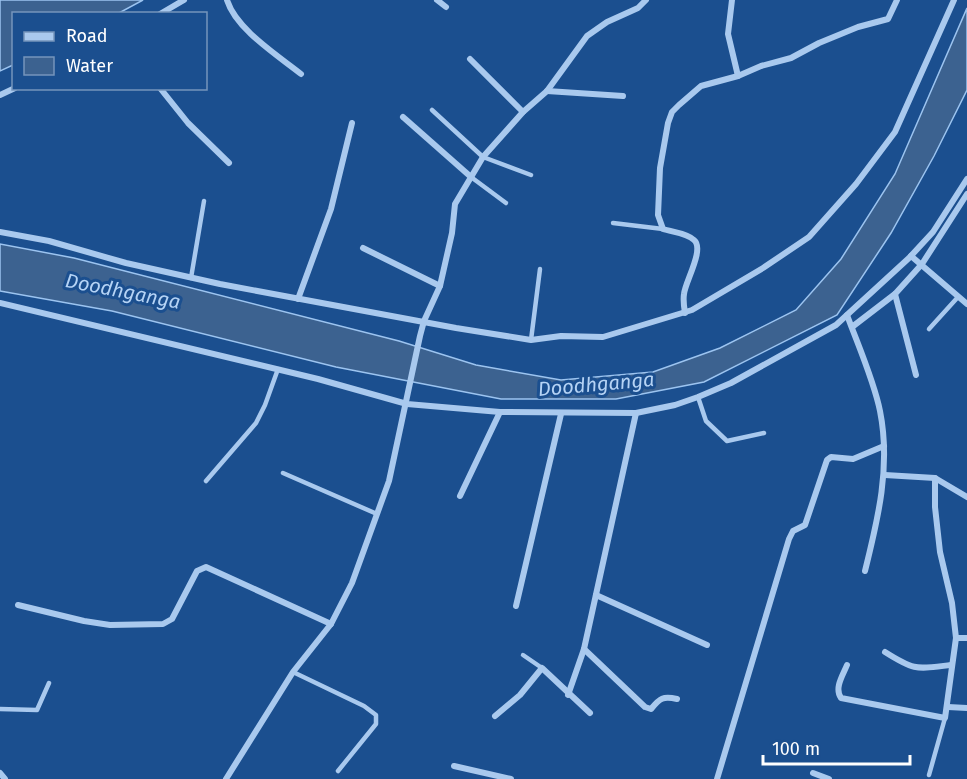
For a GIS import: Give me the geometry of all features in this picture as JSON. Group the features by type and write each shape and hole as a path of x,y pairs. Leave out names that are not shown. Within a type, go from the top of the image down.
{"street":[{"path":"163,12 184,0"},
{"path":"227,0 236,18 247,30 301,74"},
{"path":"437,0 446,7"},
{"path":"226,779 293,672 331,624 352,583 389,481 420,336 424,321 440,286 452,233 455,204 483,157 523,112 547,91 587,36 607,22 638,8 646,0"},
{"path":"732,0 728,34 738,76"},
{"path":"685,313 684,293 698,252 698,244 688,236 663,230 658,214 660,168 672,112 701,86 791,58 819,43 858,27 884,20 890,15 897,0"},
{"path":"0,232 191,278 456,328 531,339 561,336 603,337 685,313 764,268 809,237 856,184 895,132 954,0"},
{"path":"470,59 523,112"},
{"path":"162,90 188,123 229,163"},
{"path":"547,91 623,96"},
{"path":"403,117 471,177"},
{"path":"298,299 331,209 352,123"},
{"path":"1,305 278,369 407,404 500,412 636,413 675,405 698,397 731,382 836,325 911,256 933,232 967,180"},
{"path":"852,327 895,294 922,264 967,194"},
{"path":"363,248 440,286"},
{"path":"911,256 967,304"},
{"path":"895,294 916,375"},
{"path":"847,315 880,411 884,446 885,475 877,523 865,571"},
{"path":"460,496 500,412"},
{"path":"568,694 584,649 636,413"},
{"path":"516,606 561,414"},
{"path":"717,779 789,539 793,531 804,526 806,522 827,460 831,457 853,459 884,446"},
{"path":"885,475 935,478 967,497"},
{"path":"847,665 838,686 841,698 945,718 956,638 952,603 940,552 935,507 935,478"},
{"path":"18,605 110,625 164,624 172,619 197,571 206,567 331,624"},
{"path":"596,595 707,645"},
{"path":"956,638 967,638"},
{"path":"584,649 645,707 651,709 658,699 663,697 677,699"},
{"path":"885,652 905,665 918,669 951,666"},
{"path":"495,716 520,694 542,668 590,713"},
{"path":"948,707 967,708"},
{"path":"454,766 511,779"},
{"path":"0,772 4,779"},
{"path":"813,773 829,779"}],"lane":[{"path":"432,110 483,157 531,175"},
{"path":"471,177 506,202"},
{"path":"191,278 204,201"},
{"path":"613,223 663,230"},
{"path":"531,339 540,269"},
{"path":"929,329 958,297"},
{"path":"206,481 256,423 278,369"},
{"path":"698,397 706,421 727,441 764,434"},
{"path":"283,472 377,514"},
{"path":"523,654 542,668"},
{"path":"293,672 364,705 376,715 376,724 338,771"},
{"path":"0,709 37,710 49,683"},
{"path":"929,775 945,718"}],"water":[{"path":"0,0 143,0 121,12 12,12 12,65 0,71"},
{"name":"Doodhganga","path":"967,8 967,90 934,156 891,233 837,315 704,382 616,399 501,399 336,367 112,311 0,291 0,244 74,258 399,341 476,365 561,380 653,372 720,348 796,310 841,259 895,174"}]}
